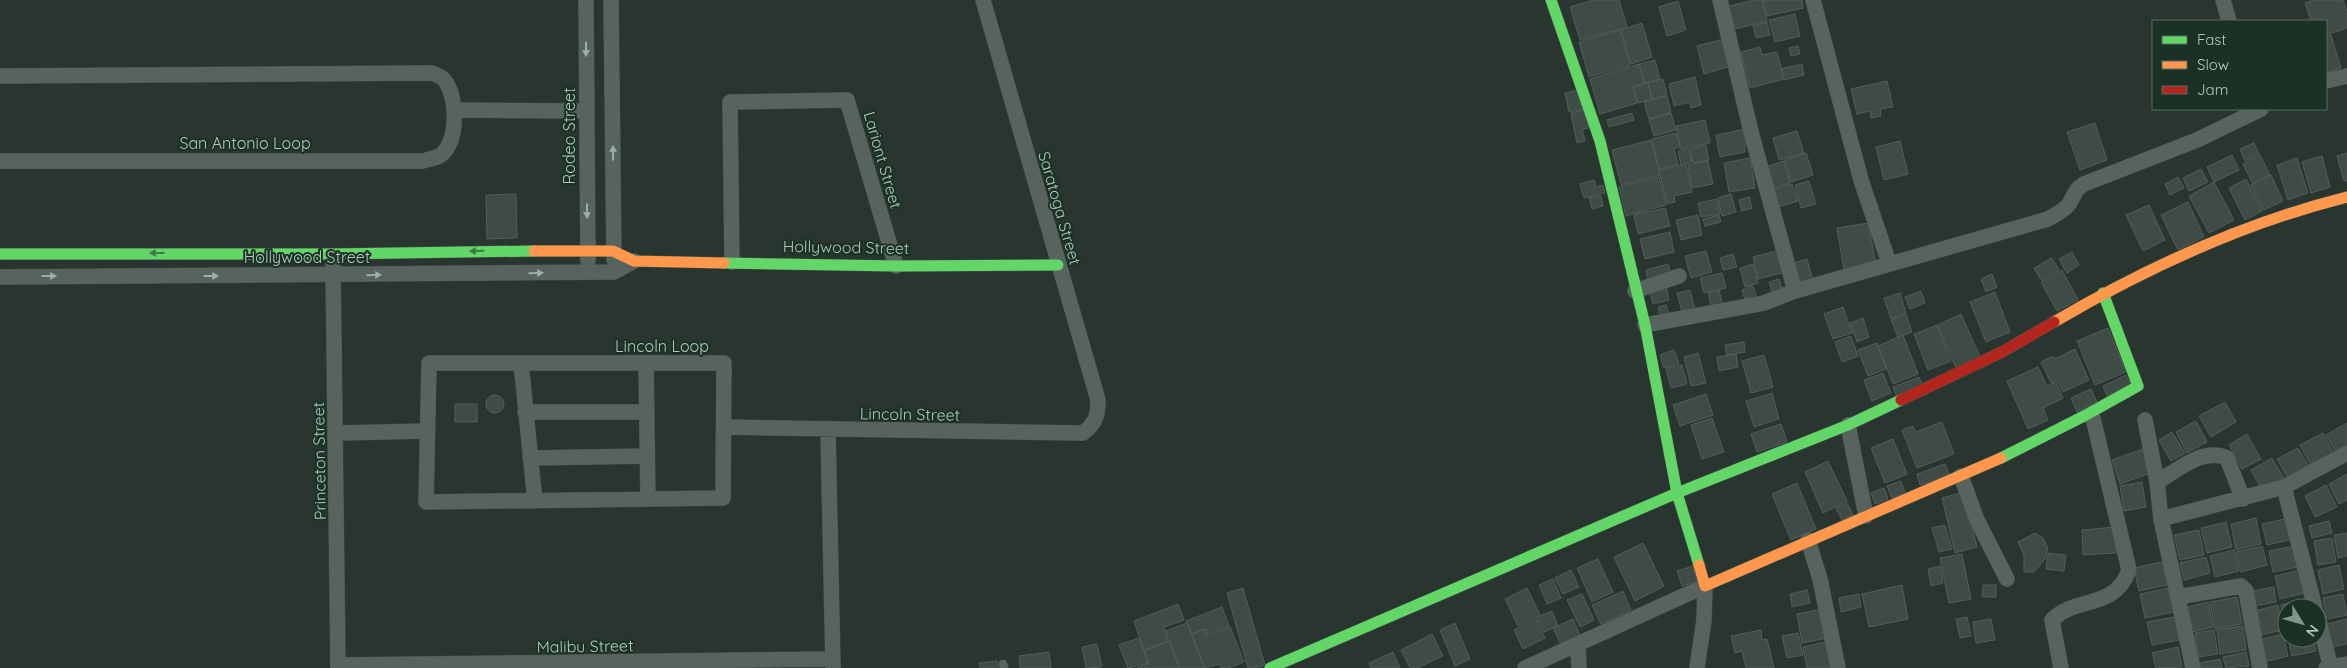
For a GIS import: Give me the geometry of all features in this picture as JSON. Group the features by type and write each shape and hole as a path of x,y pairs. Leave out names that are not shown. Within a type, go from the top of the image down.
{"street":[{"name":"Rodeo Street","path":"586,0 588,272"},
{"path":"612,0 614,272 634,261"},
{"name":"Saratoga Street","path":"983,0 1098,400 1098,413 1093,425"},
{"path":"1551,0 1600,142 1645,326 1677,493 1705,586 1704,620 1697,668"},
{"path":"1720,0 1752,136 1796,291"},
{"path":"1813,0 1861,180 1889,263"},
{"path":"2223,0 2229,20"},
{"name":"San Antonio Loop","path":"0,76 432,73 445,80 453,97 456,110 449,146 440,156 423,161 0,161"},
{"path":"2327,81 2347,76"},
{"name":"Lariont Street","path":"732,262 730,102 847,100 896,266"},
{"path":"456,110 586,111"},
{"path":"1645,326 1764,304 1796,291 1889,263 2048,219 2064,210 2071,202 2075,190 2084,184 2197,140 2259,110"},
{"path":"1270,668 1677,493 1848,425 2002,352 2103,293 2171,259 2296,210 2347,197"},
{"path":"614,251 634,261"},
{"name":"Hollywood Street","path":"0,254 333,254 614,251"},
{"name":"Princeton Street","path":"333,254 338,667"},
{"name":"Hollywood Street","path":"634,261 896,266 1058,265"},
{"name":"Hollywood Street","path":"0,277 614,272"},
{"path":"1635,291 1679,276"},
{"path":"1525,668 1578,646 1808,540 1961,476 2092,414 2138,386 2103,293"},
{"name":"Lincoln Loop","path":"429,362 646,363 724,363 724,498 426,502 429,362"},
{"path":"521,363 535,501"},
{"path":"646,363 648,499"},
{"path":"526,412 647,412"},
{"path":"2061,668 2052,620 2059,613 2115,593 2124,584 2129,570 2092,414"},
{"path":"2145,420 2157,482 2161,520 2193,668"},
{"name":"Lincoln Street","path":"724,427 1083,433 1093,425"},
{"path":"1848,425 1866,516"},
{"path":"828,430 833,664"},
{"path":"336,433 428,431"},
{"path":"2161,520 2284,487 2347,452"},
{"path":"2157,482 2205,454 2217,453 2227,458 2243,499"},
{"path":"530,458 647,456"},
{"path":"1961,476 1977,520 2007,579"},
{"path":"2284,487 2313,598"},
{"path":"1808,540 1820,579 1838,668"},
{"path":"2178,597 2241,586 2246,590 2260,668"},
{"path":"1578,646 1579,668"},
{"path":"2325,648 2329,668 2347,664"},
{"name":"Malibu Street","path":"338,667 833,664"}],"building":[{"path":"1594,0 1619,0 1627,27 1580,40 1570,7"},
{"path":"1762,0 1767,21 1735,29 1729,6"},
{"path":"1763,0 1802,0 1803,8 1767,16"},
{"path":"2314,0 2343,0 2347,12 2347,28 2327,35 2327,20 2311,20 2305,3"},
{"path":"1678,1 1686,30 1667,36 1659,7"},
{"path":"1795,14 1800,36 1775,42 1769,20"},
{"path":"1767,22 1770,35 1756,38 1753,26"},
{"path":"1642,23 1652,57 1631,64 1621,30"},
{"path":"1620,30 1630,65 1589,77 1579,42"},
{"path":"2331,35 2341,68 2327,73 2327,37"},
{"path":"1724,39 1731,66 1704,74 1697,46"},
{"path":"1798,46 1800,54 1791,56 1789,48"},
{"path":"1760,47 1762,55 1777,52 1784,79 1750,88 1741,52"},
{"path":"1655,60 1660,79 1645,83 1639,64"},
{"path":"1639,64 1644,83 1633,86 1637,103 1600,114 1590,79"},
{"path":"1802,64 1804,75 1784,80 1781,69"},
{"path":"1695,77 1701,105 1691,108 1690,102 1674,106 1669,84"},
{"path":"1663,79 1667,95 1652,99 1648,83"},
{"path":"1887,81 1893,107 1880,109 1881,116 1871,118 1870,111 1857,114 1851,89"},
{"path":"1648,83 1652,99 1638,103 1633,87"},
{"path":"1579,90 1584,109 1569,112 1565,93"},
{"path":"1667,96 1671,112 1649,119 1644,102"},
{"path":"1585,110 1588,128 1582,129 1585,141 1577,143 1571,113"},
{"path":"1632,113 1634,120 1609,127 1607,120"},
{"path":"1671,113 1676,130 1654,136 1649,120"},
{"path":"1705,120 1710,143 1681,149 1676,126"},
{"path":"2095,123 2107,160 2080,170 2067,132"},
{"path":"1746,129 1749,144 1744,145 1745,152 1720,157 1716,135"},
{"path":"1797,131 1804,153 1779,160 1773,138"},
{"path":"1676,133 1680,147 1674,149 1678,164 1659,169 1652,139"},
{"path":"1651,140 1660,175 1621,185 1612,150"},
{"path":"1900,141 1908,174 1884,180 1876,147"},
{"path":"2254,143 2259,154 2245,161 2240,149"},
{"path":"1706,145 1709,160 1693,163 1690,149"},
{"path":"1689,149 1692,162 1681,165 1678,151"},
{"path":"1806,153 1813,175 1791,182 1785,160"},
{"path":"2347,153 2347,181 2344,181 2337,156"},
{"path":"2232,155 2239,170 2214,182 2207,167"},
{"path":"2260,155 2270,175 2253,184 2243,164"},
{"path":"2322,156 2330,187 2311,193 2302,162"},
{"path":"1750,158 1755,188 1729,192 1724,163"},
{"path":"2297,158 2308,193 2288,200 2277,165"},
{"path":"1708,161 1713,184 1692,188 1688,165"},
{"path":"1784,161 1790,183 1775,188 1768,166"},
{"path":"1686,164 1692,192 1674,196 1675,202 1667,204 1659,170"},
{"path":"2201,169 2208,182 2189,191 2183,178"},
{"path":"2271,175 2283,201 2263,210 2251,185"},
{"path":"1659,177 1666,205 1626,216 1619,187"},
{"path":"2178,177 2184,188 2170,195 2165,184"},
{"path":"2246,179 2262,211 2245,220 2229,188"},
{"path":"1594,180 1596,187 1603,185 1605,193 1584,198 1580,184"},
{"path":"1809,181 1816,204 1801,208 1795,185"},
{"path":"2214,182 2234,220 2209,233 2189,196"},
{"path":"1792,184 1798,201 1778,207 1773,190"},
{"path":"516,194 517,238 487,239 486,195"},
{"path":"1731,194 1736,212 1722,216 1718,198"},
{"path":"1601,196 1603,206 1592,209 1589,198"},
{"path":"1749,197 1752,208 1742,211 1739,200"},
{"path":"1717,199 1720,214 1701,217 1698,203"},
{"path":"2188,202 2204,237 2178,250 2161,215"},
{"path":"2149,205 2165,240 2143,251 2126,215"},
{"path":"1665,208 1670,226 1638,234 1634,215"},
{"path":"1698,215 1702,235 1681,240 1676,220"},
{"path":"1719,215 1721,222 1705,226 1703,219"},
{"path":"1868,223 1876,264 1844,270 1837,228"},
{"path":"1670,232 1674,252 1645,259 1640,239"},
{"path":"1780,250 1785,272 1758,279 1753,257"},
{"path":"1706,251 1712,272 1691,278 1685,256"},
{"path":"2072,252 2079,265 2067,273 2059,259"},
{"path":"1733,254 1737,267 1723,270 1720,258"},
{"path":"2052,258 2059,270 2041,280 2034,268"},
{"path":"1807,259 1813,281 1800,285 1794,263"},
{"path":"1668,264 1671,273 1648,279 1646,270"},
{"path":"1753,264 1758,283 1745,287 1740,268"},
{"path":"2062,270 2078,300 2057,311 2041,282"},
{"path":"1722,273 1726,288 1704,293 1700,278"},
{"path":"1992,274 1997,287 1986,292 1981,279"},
{"path":"1779,279 1783,292 1773,295 1769,282"},
{"path":"1666,285 1669,300 1653,304 1649,290"},
{"path":"1753,286 1757,299 1746,303 1742,290"},
{"path":"1690,290 1695,309 1682,312 1677,293"},
{"path":"1719,290 1723,306 1712,309 1708,293"},
{"path":"1921,291 1925,303 1910,309 1905,297"},
{"path":"1995,292 2010,332 1986,342 1970,302"},
{"path":"1900,293 1906,313 1891,319 1884,298"},
{"path":"1666,305 1669,315 1660,316 1658,307"},
{"path":"1843,307 1852,333 1833,339 1824,314"},
{"path":"1906,314 1912,332 1898,337 1891,320"},
{"path":"1961,314 1980,357 1956,368 1938,325"},
{"path":"1863,318 1869,337 1857,342 1850,323"},
{"path":"1937,325 1951,361 1928,370 1914,334"},
{"path":"2108,328 2126,372 2095,385 2077,341"},
{"path":"1903,335 1918,374 1893,384 1878,346"},
{"path":"1851,336 1858,356 1842,362 1835,342"},
{"path":"1744,342 1745,352 1727,355 1725,345"},
{"path":"1877,343 1886,369 1868,376 1858,350"},
{"path":"2075,349 2089,380 2063,392 2057,380 2051,383 2041,362 2053,356 2055,359"},
{"path":"1674,350 1679,364 1664,368 1660,355"},
{"path":"1698,353 1706,383 1691,386 1684,357"},
{"path":"1736,354 1738,367 1719,371 1717,357"},
{"path":"1764,355 1773,387 1751,393 1742,361"},
{"path":"1682,365 1687,384 1671,388 1666,369"},
{"path":"2038,367 2047,386 2056,382 2063,398 2043,408 2048,420 2028,429 2007,381"},
{"path":"1883,373 1891,393 1872,401 1864,380"},
{"path":"2126,375 2132,387 2108,398 2103,386"},
{"path":"1919,377 1923,387 1897,397 1893,387"},
{"path":"2091,389 2097,402 2077,412 2071,398"},
{"path":"1772,393 1779,419 1754,427 1746,401"},
{"path":"1706,394 1713,415 1680,426 1673,405"},
{"path":"495,395 501,398 504,404 501,410 495,413 489,410 486,404 489,398"},
{"path":"2225,402 2236,422 2211,437 2199,416"},
{"path":"455,404 477,404 477,422 455,422"},
{"path":"1712,418 1724,452 1702,459 1691,425"},
{"path":"2196,421 2207,442 2187,453 2176,432"},
{"path":"1942,422 1954,454 1917,468 1902,430 1913,426 1916,432"},
{"path":"2347,423 2347,448 2337,454 2326,435"},
{"path":"1781,424 1787,442 1757,452 1751,434"},
{"path":"2172,432 2185,453 2171,461 2159,440"},
{"path":"2323,433 2336,457 2313,469 2300,445"},
{"path":"2247,434 2261,459 2242,469 2229,445"},
{"path":"1893,439 1907,474 1885,483 1871,448"},
{"path":"2298,448 2308,465 2287,477 2277,459"},
{"path":"2143,449 2150,473 2120,484 2112,460"},
{"path":"2272,458 2284,478 2262,490 2251,470"},
{"path":"1828,461 1847,501 1823,513 1805,472"},
{"path":"1945,464 1949,475 1920,485 1917,474"},
{"path":"2347,474 2347,500 2339,504 2329,484"},
{"path":"1901,481 1905,493 1892,498 1887,486"},
{"path":"2142,482 2146,507 2124,511 2120,486"},
{"path":"1797,483 1816,529 1791,540 1772,494"},
{"path":"2326,485 2337,507 2315,517 2305,496"},
{"path":"1884,488 1888,499 1875,504 1871,493"},
{"path":"1964,492 1977,547 1955,553 1942,498"},
{"path":"1847,503 1853,515 1842,520 1836,508"},
{"path":"2256,518 2261,544 2236,550 2231,524"},
{"path":"2289,518 2294,539 2267,545 2262,524"},
{"path":"2329,521 2332,533 2312,538 2309,526"},
{"path":"2226,522 2232,547 2207,553 2201,528"},
{"path":"1945,525 1952,549 1939,552 1932,528"},
{"path":"2115,527 2116,553 2083,555 2082,530"},
{"path":"2199,530 2204,555 2180,560 2174,535"},
{"path":"2035,533 2043,538 2048,548 2045,559 2034,572 2024,572 2024,556 2018,542"},
{"path":"2347,533 2347,556 2338,558 2334,535"},
{"path":"2332,538 2336,562 2318,565 2314,541"},
{"path":"1643,543 1664,586 1635,601 1614,557"},
{"path":"2262,546 2267,565 2241,572 2236,552"},
{"path":"2295,546 2298,567 2273,572 2269,551"},
{"path":"2234,550 2239,571 2215,577 2210,556"},
{"path":"2048,553 2066,555 2064,571 2046,569"},
{"path":"1962,554 1971,599 1949,603 1940,558"},
{"path":"2206,557 2210,573 2184,580 2180,563"},
{"path":"1598,559 1613,592 1592,602 1577,568"},
{"path":"2162,562 2167,585 2139,591 2134,568"},
{"path":"2339,565 2344,589 2323,594 2318,570"},
{"path":"1693,566 1697,581 1682,586 1677,571"},
{"path":"1940,566 1943,583 1931,586 1928,569"},
{"path":"1571,570 1579,587 1563,594 1555,578"},
{"path":"2300,570 2305,593 2280,598 2275,576"},
{"path":"1553,579 1561,598 1547,604 1539,585"},
{"path":"1902,585 1908,619 1869,627 1862,594"},
{"path":"1983,585 1996,585 1996,597 1982,597"},
{"path":"2274,587 2276,602 2254,606 2252,591"},
{"path":"1243,588 1265,665 1254,668 1248,668 1227,593"},
{"path":"1527,588 1540,615 1518,626 1505,599"},
{"path":"2169,588 2174,612 2145,618 2140,594"},
{"path":"1807,590 1810,603 1792,607 1790,594"},
{"path":"1623,591 1631,610 1601,624 1592,605"},
{"path":"1582,594 1594,620 1580,627 1567,600"},
{"path":"1859,594 1861,607 1841,612 1839,598"},
{"path":"2343,594 2347,615 2327,619 2327,598 2323,598"},
{"path":"2237,597 2242,624 2215,629 2210,602"},
{"path":"2208,602 2213,627 2193,632 2188,607"},
{"path":"1178,604 1184,620 1164,627 1168,641 1144,650 1134,621"},
{"path":"2277,605 2277,631 2260,635 2255,611"},
{"path":"1222,607 1229,626 1207,634 1205,629 1192,634 1186,621"},
{"path":"1821,609 1827,638 1802,643 1797,614"},
{"path":"1552,611 1558,626 1544,632 1537,617"},
{"path":"1967,617 1971,636 1960,638 1956,619"},
{"path":"2174,617 2179,640 2152,645 2147,622"},
{"path":"1536,619 1545,638 1523,649 1514,630"},
{"path":"1573,619 1580,635 1561,644 1553,628"},
{"path":"1991,619 1995,640 1976,643 1973,622"},
{"path":"2347,619 2347,644 2333,647 2327,624"},
{"path":"1187,623 1204,668 1180,668 1166,631"},
{"path":"1455,623 1470,659 1455,666 1440,630"},
{"path":"2243,626 2246,650 2220,654 2217,630"},
{"path":"1230,627 1244,662 1229,668 1221,668 1219,664 1205,668 1192,634 1204,629 1207,636"},
{"path":"1761,630 1762,640 1767,639 1774,668 1746,668 1742,651 1735,653 1731,636"},
{"path":"2214,630 2218,654 2199,657 2195,633"},
{"path":"1798,633 1803,655 1787,658 1782,636"},
{"path":"1432,634 1443,656 1417,668 1410,668 1401,650"},
{"path":"2277,636 2277,648 2286,648 2288,656 2264,662 2259,640"},
{"path":"1139,638 1148,663 1128,668 1119,645"},
{"path":"1169,641 1179,668 1137,668 1149,663 1144,651"},
{"path":"1825,642 1831,668 1807,668 1803,647"},
{"path":"1097,644 1102,667 1086,668 1082,647"},
{"path":"2178,647 2182,667 2156,668 2152,653"},
{"path":"2290,648 2315,648 2316,651 2292,656"},
{"path":"1049,652 1051,668 1020,668 1019,656"},
{"path":"1393,652 1400,668 1371,668 1369,663"},
{"path":"2246,652 2249,666 2226,668 2223,657"},
{"path":"2220,659 2222,668 2201,668 2200,663"},
{"path":"997,661 998,668 980,668 979,663"}],"traffic: fast":[{"path":"1551,0 1600,141 1645,325 1677,493 1699,565"},
{"path":"0,254 333,254 534,251"},
{"path":"724,263 896,266 1058,265"},
{"path":"2001,458 2138,386 2103,293"},
{"path":"1270,668 1677,493 1848,425 1901,400"}],"traffic: slow":[{"path":"2054,322 2124,283 2196,249 2270,220 2347,197"},
{"path":"534,251 613,251 634,261 724,263"},
{"path":"1699,565 1705,586 2001,458"}],"traffic: jam":[{"path":"1901,400 2002,352 2054,322"}]}
